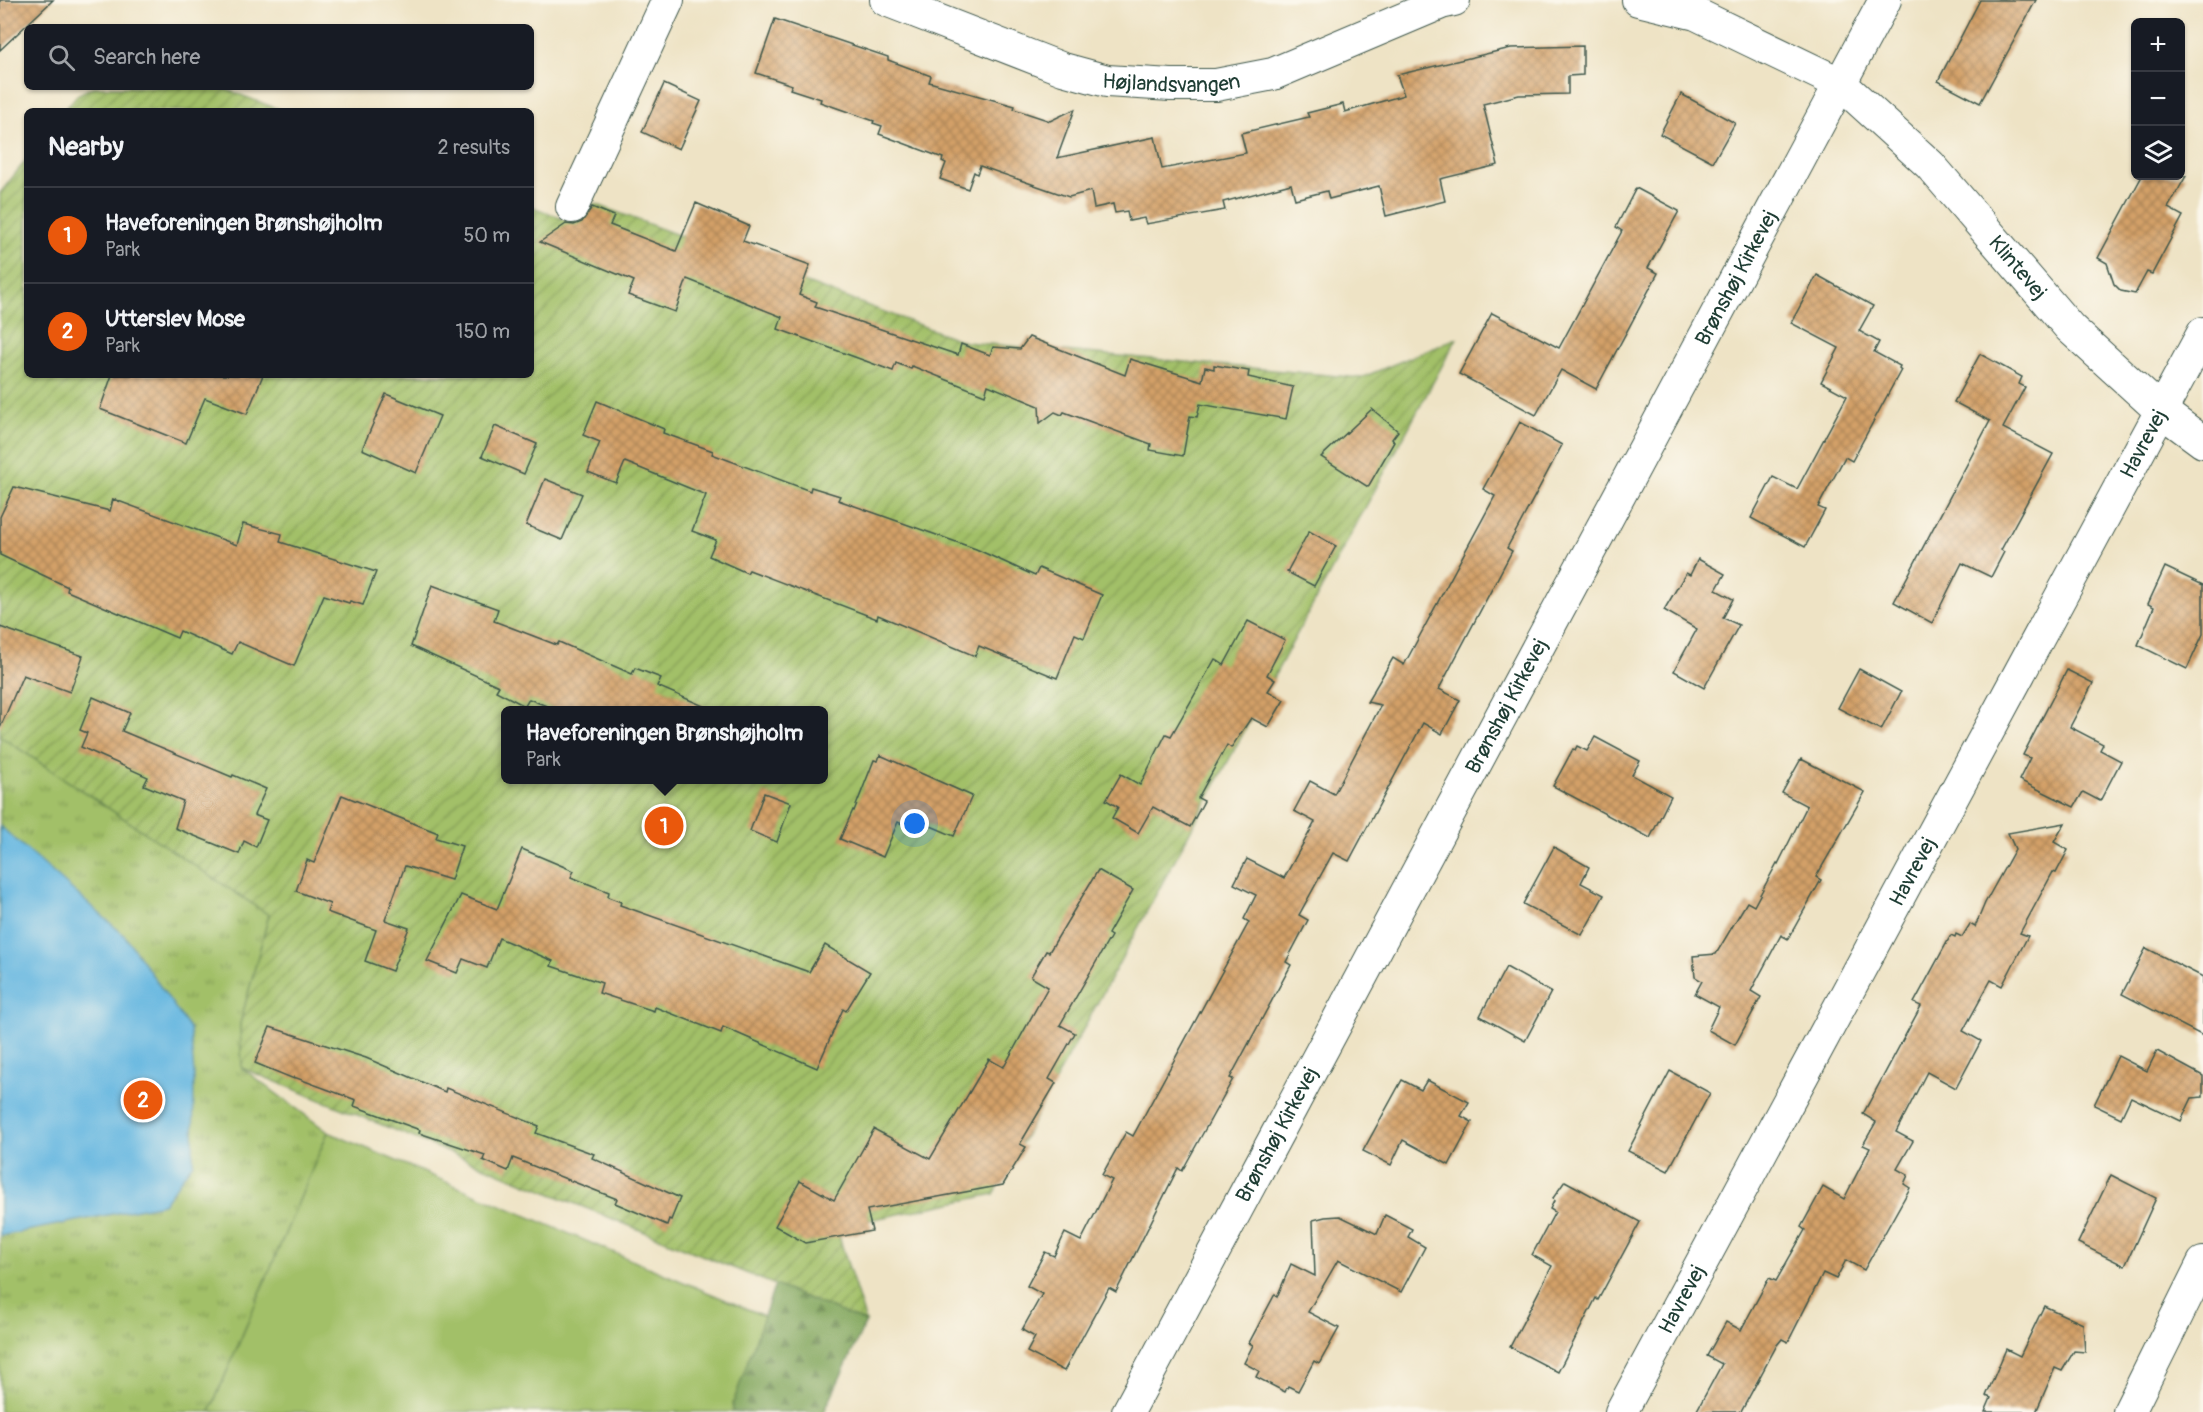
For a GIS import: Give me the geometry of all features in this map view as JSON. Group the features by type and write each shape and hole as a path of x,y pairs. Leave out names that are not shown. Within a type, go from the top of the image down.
{"street":[{"path":"572,207 668,0"},
{"name":"Højlandsvangen","path":"886,0 1063,69 1107,81 1171,86 1216,85 1273,74 1441,3 1454,0"},
{"path":"1638,0 1696,14 1841,84"},
{"name":"Brønshøj Kirkevej","path":"1128,1412 1885,0"},
{"name":"Klintevej","path":"1841,84 1930,165 2070,328 2161,411 2203,442"},
{"name":"Havrevej","path":"1622,1412 2203,333"},
{"path":"2129,1412 2203,1263"}],"green space":[{"path":"86,90 228,90 275,108 66,108 77,95"},
{"path":"24,163 24,378 534,378 534,207 568,221 595,204 965,342 1361,378 1457,338 994,1194 836,1227 866,1322 242,1068 240,1024 269,915 0,736 0,193"},
{"path":"0,736 269,915 240,1024 242,1068 328,1132 210,1412 0,1412"},
{"path":"328,1132 764,1316 733,1403 733,1412 210,1412"},
{"path":"775,1285 866,1322 824,1412 733,1412 733,1403"}],"water":[{"path":"0,826 125,936 190,1029 194,1074 193,1163 163,1204 0,1236"}],"building":[{"path":"0,0 53,0 28,24 24,24 24,27 0,50"},
{"path":"1980,0 2036,0 1980,103 1938,81"},
{"path":"775,19 888,57 888,60 931,76 929,82 1015,106 1014,109 1050,121 1075,109 1057,158 1155,137 1162,169 1246,153 1241,133 1309,117 1307,113 1343,104 1345,112 1404,95 1397,75 1511,48 1583,46 1583,75 1568,76 1568,94 1519,95 1483,104 1498,165 1440,179 1445,201 1386,216 1379,186 1329,199 1327,191 1295,199 1291,184 1223,202 1225,210 1146,224 1144,218 1129,221 1127,211 1115,213 1113,204 1094,208 1091,191 1069,197 980,166 977,174 974,172 968,189 940,179 946,163 942,161 943,158 879,134 882,126 873,123 874,121 820,102 821,99 790,89 792,85 756,73"},
{"path":"664,84 701,101 679,149 642,132"},
{"path":"1681,94 1735,123 1713,162 1660,134"},
{"path":"2140,180 2184,180 2168,208 2183,216 2152,274 2147,272 2135,294 2121,291 2114,284 2107,263 2098,258"},
{"path":"1636,188 1679,211 1648,268 1658,273 1596,389 1561,370 1536,415 1459,374 1492,313 1559,348 1622,231 1616,227"},
{"path":"696,203 749,226 743,241 810,265 799,295 817,302 815,307 958,355 961,344 990,355 993,347 1020,349 1029,337 1125,375 1130,359 1202,381 1205,367 1214,369 1214,365 1249,371 1248,377 1293,387 1286,419 1200,404 1197,417 1190,416 1183,456 1150,450 1151,444 1064,412 1062,415 1055,412 1040,423 1039,406 988,385 985,395 912,366 911,369 896,363 893,371 778,329 782,317 687,279 675,312 628,295 634,281 540,242 566,224 574,225 582,222 592,207 614,216 610,225 676,251"},
{"path":"1817,275 1873,306 1859,331 1879,342 1874,352 1900,366 1901,370 1852,461 1845,457 1818,507 1825,510 1805,547 1751,518 1773,477 1797,489 1847,396 1821,382 1839,348 1791,323"},
{"path":"1980,354 2022,377 2019,384 2025,387 2003,428 2053,454 2001,550 2004,552 1991,577 1962,563 1932,623 1894,602 1990,421 1954,402"},
{"path":"111,378 262,378 247,414 205,398 186,443 100,409"},
{"path":"386,394 440,416 416,473 362,449"},
{"path":"597,401 664,429 663,433 713,451 712,454 810,491 811,487 840,496 838,500 976,549 1035,576 1039,568 1102,595 1084,638 1075,634 1057,678 979,646 975,656 878,615 877,619 749,570 747,573 709,556 716,540 692,531 706,495 625,462 616,483 588,472 600,442 583,435"},
{"path":"1372,409 1398,431 1368,487 1321,457"},
{"path":"1520,422 1562,445 1507,548 1512,551 1439,689 1460,700 1442,734 1423,723 1349,861 1333,853 1299,915 1308,920 1286,962 1291,965 1230,1078 1233,1079 1182,1171 1178,1168 1116,1292 1109,1288 1064,1371 1027,1352 1035,1337 1022,1330 1042,1294 1027,1286 1045,1252 1054,1256 1065,1233 1081,1241 1112,1180 1102,1175 1126,1132 1133,1136 1249,922 1244,919 1256,895 1234,884 1247,859 1284,878 1315,822 1294,811 1310,781 1334,794 1381,705 1367,702 1393,658 1404,665 1495,496 1483,489"},
{"path":"495,426 537,444 524,474 482,456"},
{"path":"545,479 582,494 562,540 526,525"},
{"path":"14,487 110,511 113,499 237,545 243,524 282,534 280,542 376,572 363,605 324,595 294,666 238,642 232,654 180,631 177,638 67,591 68,587 0,555 0,517"},
{"path":"1309,531 1336,546 1314,586 1287,572"},
{"path":"1698,559 1725,574 1716,590 1733,599 1723,618 1739,625 1704,688 1674,671 1697,629 1664,610 1686,573 1690,575"},
{"path":"2165,567 2203,585 2203,634 2187,669 2138,645 2154,607 2148,604"},
{"path":"432,585 498,609 494,621 557,645 559,642 632,674 635,668 661,678 657,686 703,706 546,706 529,699 525,706 496,691 499,686 411,646"},
{"path":"1248,621 1285,640 1267,675 1275,680 1268,691 1284,700 1268,727 1251,718 1231,748 1227,745 1198,798 1204,801 1190,827 1153,807 1138,833 1112,818 1118,807 1106,800 1121,774 1140,785 1166,734 1171,736 1215,659 1224,665"},
{"path":"0,627 83,656 70,692 23,675 0,728"},
{"path":"1859,669 1901,692 1881,730 1838,708"},
{"path":"2067,670 2093,683 2070,727 2103,744 2100,750 2121,761 2100,801 2083,792 2074,807 2019,780 2030,758 2023,755"},
{"path":"93,697 130,713 122,731 266,789 254,815 267,820 256,847 244,841 239,854 175,828 183,801 144,785 148,777 81,747 87,733 80,730"},
{"path":"1595,737 1640,761 1632,775 1671,796 1650,838 1553,786 1573,749 1575,750 1577,746 1587,751"},
{"path":"880,755 972,796 954,836 917,820 913,829 898,822 883,857 840,839 874,760 878,761"},
{"path":"1801,759 1865,792 1816,877 1821,880 1788,939 1781,935 1751,991 1761,997 1735,1045 1708,1030 1719,1007 1695,994 1702,981 1695,977 1693,956 1716,954 1747,902 1754,906 1778,864 1807,806 1782,793"},
{"path":"764,793 791,803 777,842 750,831"},
{"path":"342,795 438,833 436,838 462,846 451,880 405,866 385,920 409,928 392,971 365,961 376,930 327,912 330,904 296,891 307,860 314,863"},
{"path":"2065,823 2054,842 2068,850 2056,873 2053,872 2020,933 2028,936 2002,986 1991,980 1963,1031 1981,1041 1956,1088 1927,1072 1896,1132 1913,1141 1897,1169 1908,1175 1904,1184 1910,1188 1864,1270 1846,1260 1836,1279 1823,1273 1788,1342 1782,1339 1777,1345 1741,1412 1696,1412 1722,1364 1707,1356 1726,1322 1741,1330 1769,1278 1776,1281 1805,1230 1801,1227 1823,1187 1844,1199 1870,1148 1863,1145 1876,1122 1863,1114 1921,1006 1914,1003 1951,935 1955,937 1956,934 1962,937 1970,924 1975,927 1985,903 2015,849 2008,833"},
{"path":"1554,847 1589,867 1581,883 1604,895 1582,935 1523,904"},
{"path":"522,849 574,871 571,877 609,892 608,897 621,902 620,905 809,972 825,945 870,972 846,1011 843,1009 817,1068 723,1027 721,1033 655,1007 654,1011 599,993 602,983 551,966 553,961 499,938 487,968 463,959 457,973 427,961 461,895 497,909"},
{"path":"1098,870 1133,890 1108,934 1111,936 1060,1025 1075,1033 1049,1079 1056,1083 1020,1144 1026,1147 1003,1185 867,1210 872,1231 805,1243 775,1226 800,1181 834,1200 874,1129 930,1159 989,1059 1003,1067 1005,1065 1048,987 1031,977 1046,951 1049,952"},
{"path":"2146,948 2203,977 2203,1036 2122,994"},
{"path":"1506,967 1551,992 1525,1041 1480,1016"},
{"path":"270,1027 366,1058 445,1092 446,1088 539,1126 536,1133 594,1154 592,1158 680,1198 671,1220 669,1219 667,1225 615,1203 617,1199 513,1158 508,1171 483,1160 485,1155 419,1133 420,1130 354,1106 356,1100 255,1063"},
{"path":"2157,1051 2203,1076 2203,1097 2192,1098 2181,1121 2131,1097 2121,1118 2094,1105 2118,1056 2147,1071"},
{"path":"1670,1071 1710,1093 1668,1171 1628,1151"},
{"path":"1402,1080 1421,1090 1427,1080 1469,1102 1461,1116 1472,1122 1449,1165 1403,1140 1391,1165 1363,1151"},
{"path":"2111,1175 2156,1198 2125,1266 2078,1243"},
{"path":"1565,1181 1640,1222 1598,1300 1596,1298 1558,1372 1510,1347 1552,1266 1532,1255 1555,1212 1550,1209 1553,1198"},
{"path":"1385,1215 1412,1229 1408,1237 1425,1247 1401,1292 1338,1260 1308,1312 1339,1328 1319,1364 1314,1361 1298,1391 1288,1386 1285,1392 1256,1377 1259,1371 1244,1363 1253,1345 1249,1343 1275,1294 1277,1297 1291,1264 1315,1276 1313,1220 1340,1216 1377,1234"},
{"path":"2044,1306 2083,1324 2085,1352 2074,1351 2062,1371 2055,1368 2036,1412 1985,1412 1991,1398 1986,1396 2006,1349 2020,1356"}],"place":[{"name":"Haveforeningen Brønshøjholm","path":"664,826"},
{"name":"Utterslev Mose","path":"143,1100"}]}
